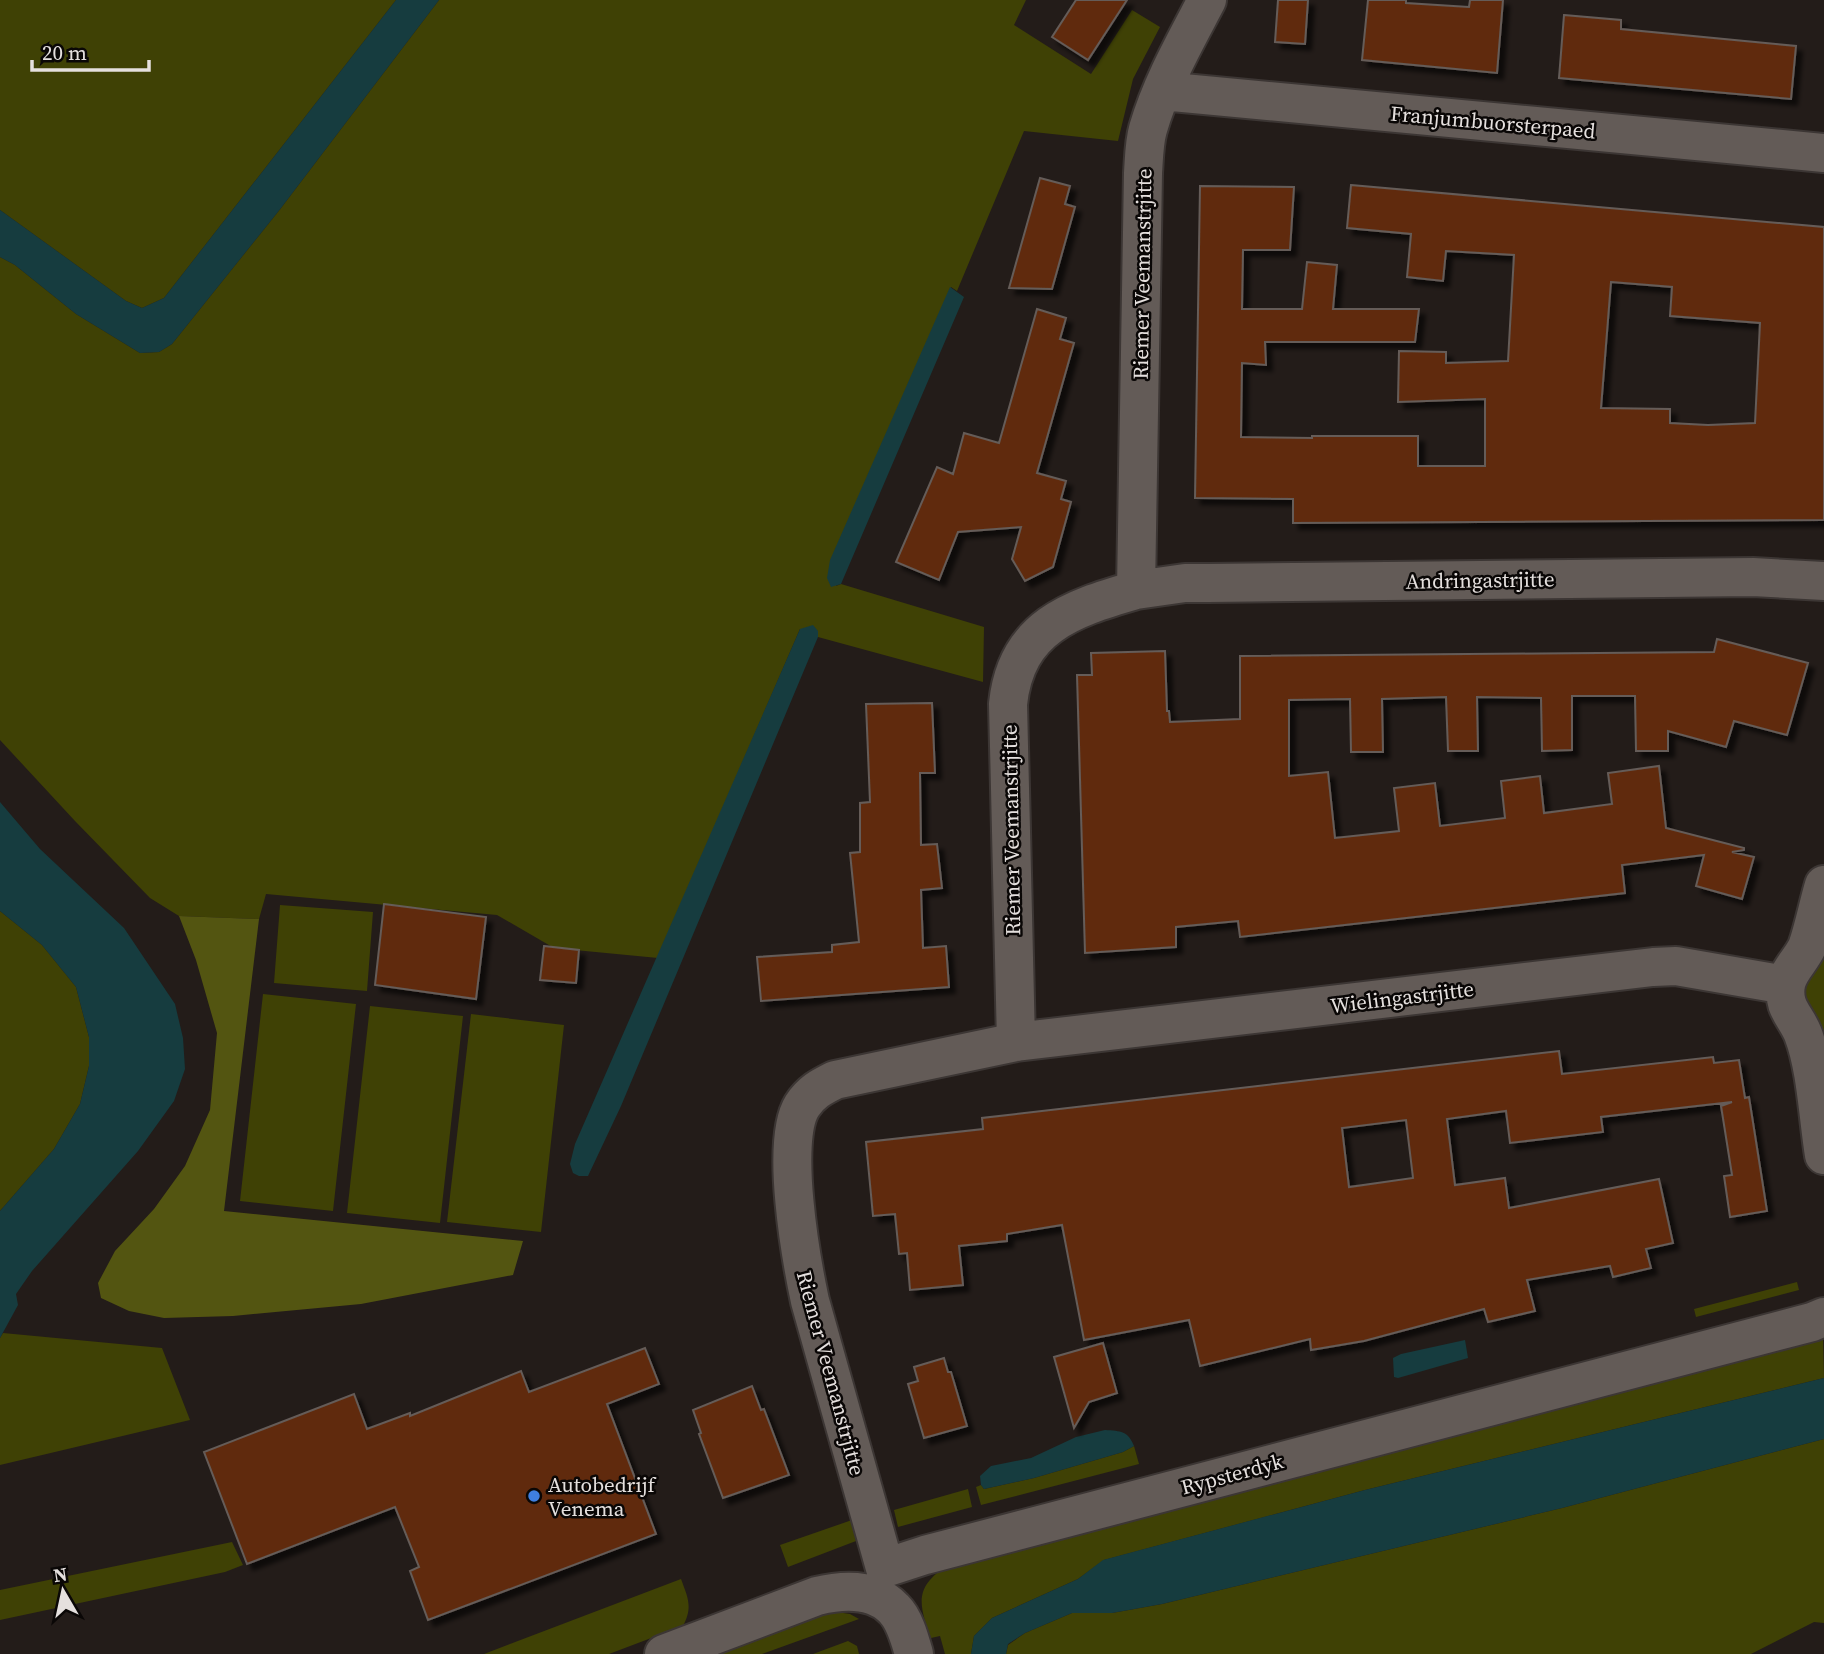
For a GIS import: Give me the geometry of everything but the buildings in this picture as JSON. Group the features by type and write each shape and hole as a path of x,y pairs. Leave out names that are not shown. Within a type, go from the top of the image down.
{"street":[{"name":"Riemer Veemanstrjitte","path":"880,1582 802,1265 791,1151 793,1129 802,1107 816,1089 835,1080 1016,1042 1008,704 1010,685 1016,665 1027,645 1044,628 1104,599 1136,590 1143,173 1147,131 1183,43 1206,0"},
{"name":"Franjumbuorsterpaed","path":"1162,91 1824,153"},
{"name":"Andringastrjitte","path":"1136,590 1185,583 1753,577 1824,581"},
{"path":"1824,885 1806,948 1790,973 1786,985 1787,1002 1792,1017 1802,1031 1808,1051 1824,1155"},
{"name":"Wielingastrjitte","path":"1016,1042 1653,967 1676,966 1786,985"},
{"name":"Rypsterdyk","path":"664,1654 817,1596 880,1582 926,1555 1824,1317"},
{"path":"880,1582 914,1654"}],"shaded area":[{"path":"0,0 396,0 164,298 142,308 126,301 0,210"},
{"path":"439,0 1026,0 1014,25 1091,74 1132,10 1160,27 1133,79 1118,141 1024,131 957,291 951,287 836,586 841,584 984,627 983,682 818,637 818,631 800,629 658,958 554,948 497,915 266,894 259,919 179,916 150,898 0,740 0,257 15,265 76,314 140,353 159,352 172,344 281,208"},
{"path":"280,905 373,912 367,991 274,983"},
{"path":"0,911 42,945 76,987 89,1037 89,1066 80,1104 54,1149 0,1211"},
{"path":"179,916 259,919 224,1211 523,1241 513,1275 361,1304 233,1316 164,1318 129,1311 101,1298 98,1283 115,1251 154,1209 185,1166 210,1110 217,1033 196,960"},
{"path":"1824,951 1824,1048 1800,995"},
{"path":"263,994 356,1004 333,1211 240,1201"},
{"path":"370,1006 463,1016 440,1223 347,1213"},
{"path":"471,1014 564,1025 541,1232 447,1222"},
{"path":"1797,1282 1799,1290 1696,1317 1694,1309"},
{"path":"3,1333 162,1348 190,1420 0,1465 0,1338"},
{"path":"1823,1335 1824,1378 1365,1490 1104,1560 1078,1579 992,1618 974,1636 971,1654 945,1654 940,1636 931,1638 923,1615 922,1596 925,1588 938,1572 950,1564"},
{"path":"1824,1439 1824,1623 1814,1622 1751,1654 1006,1654 1008,1645 1025,1633 1072,1613 1112,1613 1162,1604 1562,1508"},
{"path":"1134,1446 1139,1464 981,1505 976,1487 981,1485 984,1489 1034,1478 1123,1452"},
{"path":"968,1489 972,1507 898,1527 894,1510"},
{"path":"852,1520 856,1541 788,1567 780,1545"},
{"path":"232,1542 243,1565 225,1572 0,1620 0,1590"},
{"path":"681,1579 689,1608 683,1626 609,1654 484,1654"},
{"path":"824,1614 850,1614 859,1619 762,1654 711,1654"},
{"path":"848,1641 857,1646 859,1654 813,1654"}],"water":[{"path":"396,0 439,0 281,208 172,344 159,352 140,353 76,314 15,265 0,257 0,210 126,301 142,308 164,298"},
{"path":"950,287 964,297 841,584 831,587 827,578 830,560"},
{"path":"813,625 818,631 818,637 621,1106 588,1176 579,1176 573,1173 570,1164 575,1144 800,629"},
{"path":"0,802 40,849 124,928 175,1004 183,1038 185,1069 174,1101 138,1151 32,1271 16,1294 18,1305 0,1338 0,1211 54,1149 80,1104 89,1066 89,1037 76,987 42,945 0,911"},
{"path":"1465,1340 1468,1358 1394,1377 1393,1358"},
{"path":"1824,1378 1824,1439 1562,1508 1162,1604 1112,1613 1072,1613 1025,1633 1008,1644 1006,1654 971,1654 974,1636 992,1618 1078,1579 1103,1560 1365,1490"},
{"path":"1105,1430 1123,1433 1134,1446 1123,1452 1034,1478 984,1489 981,1485 980,1476 991,1466 1031,1458 1076,1437"}],"place":[{"name":"Autobedrijf Venema","path":"534,1496"}]}
